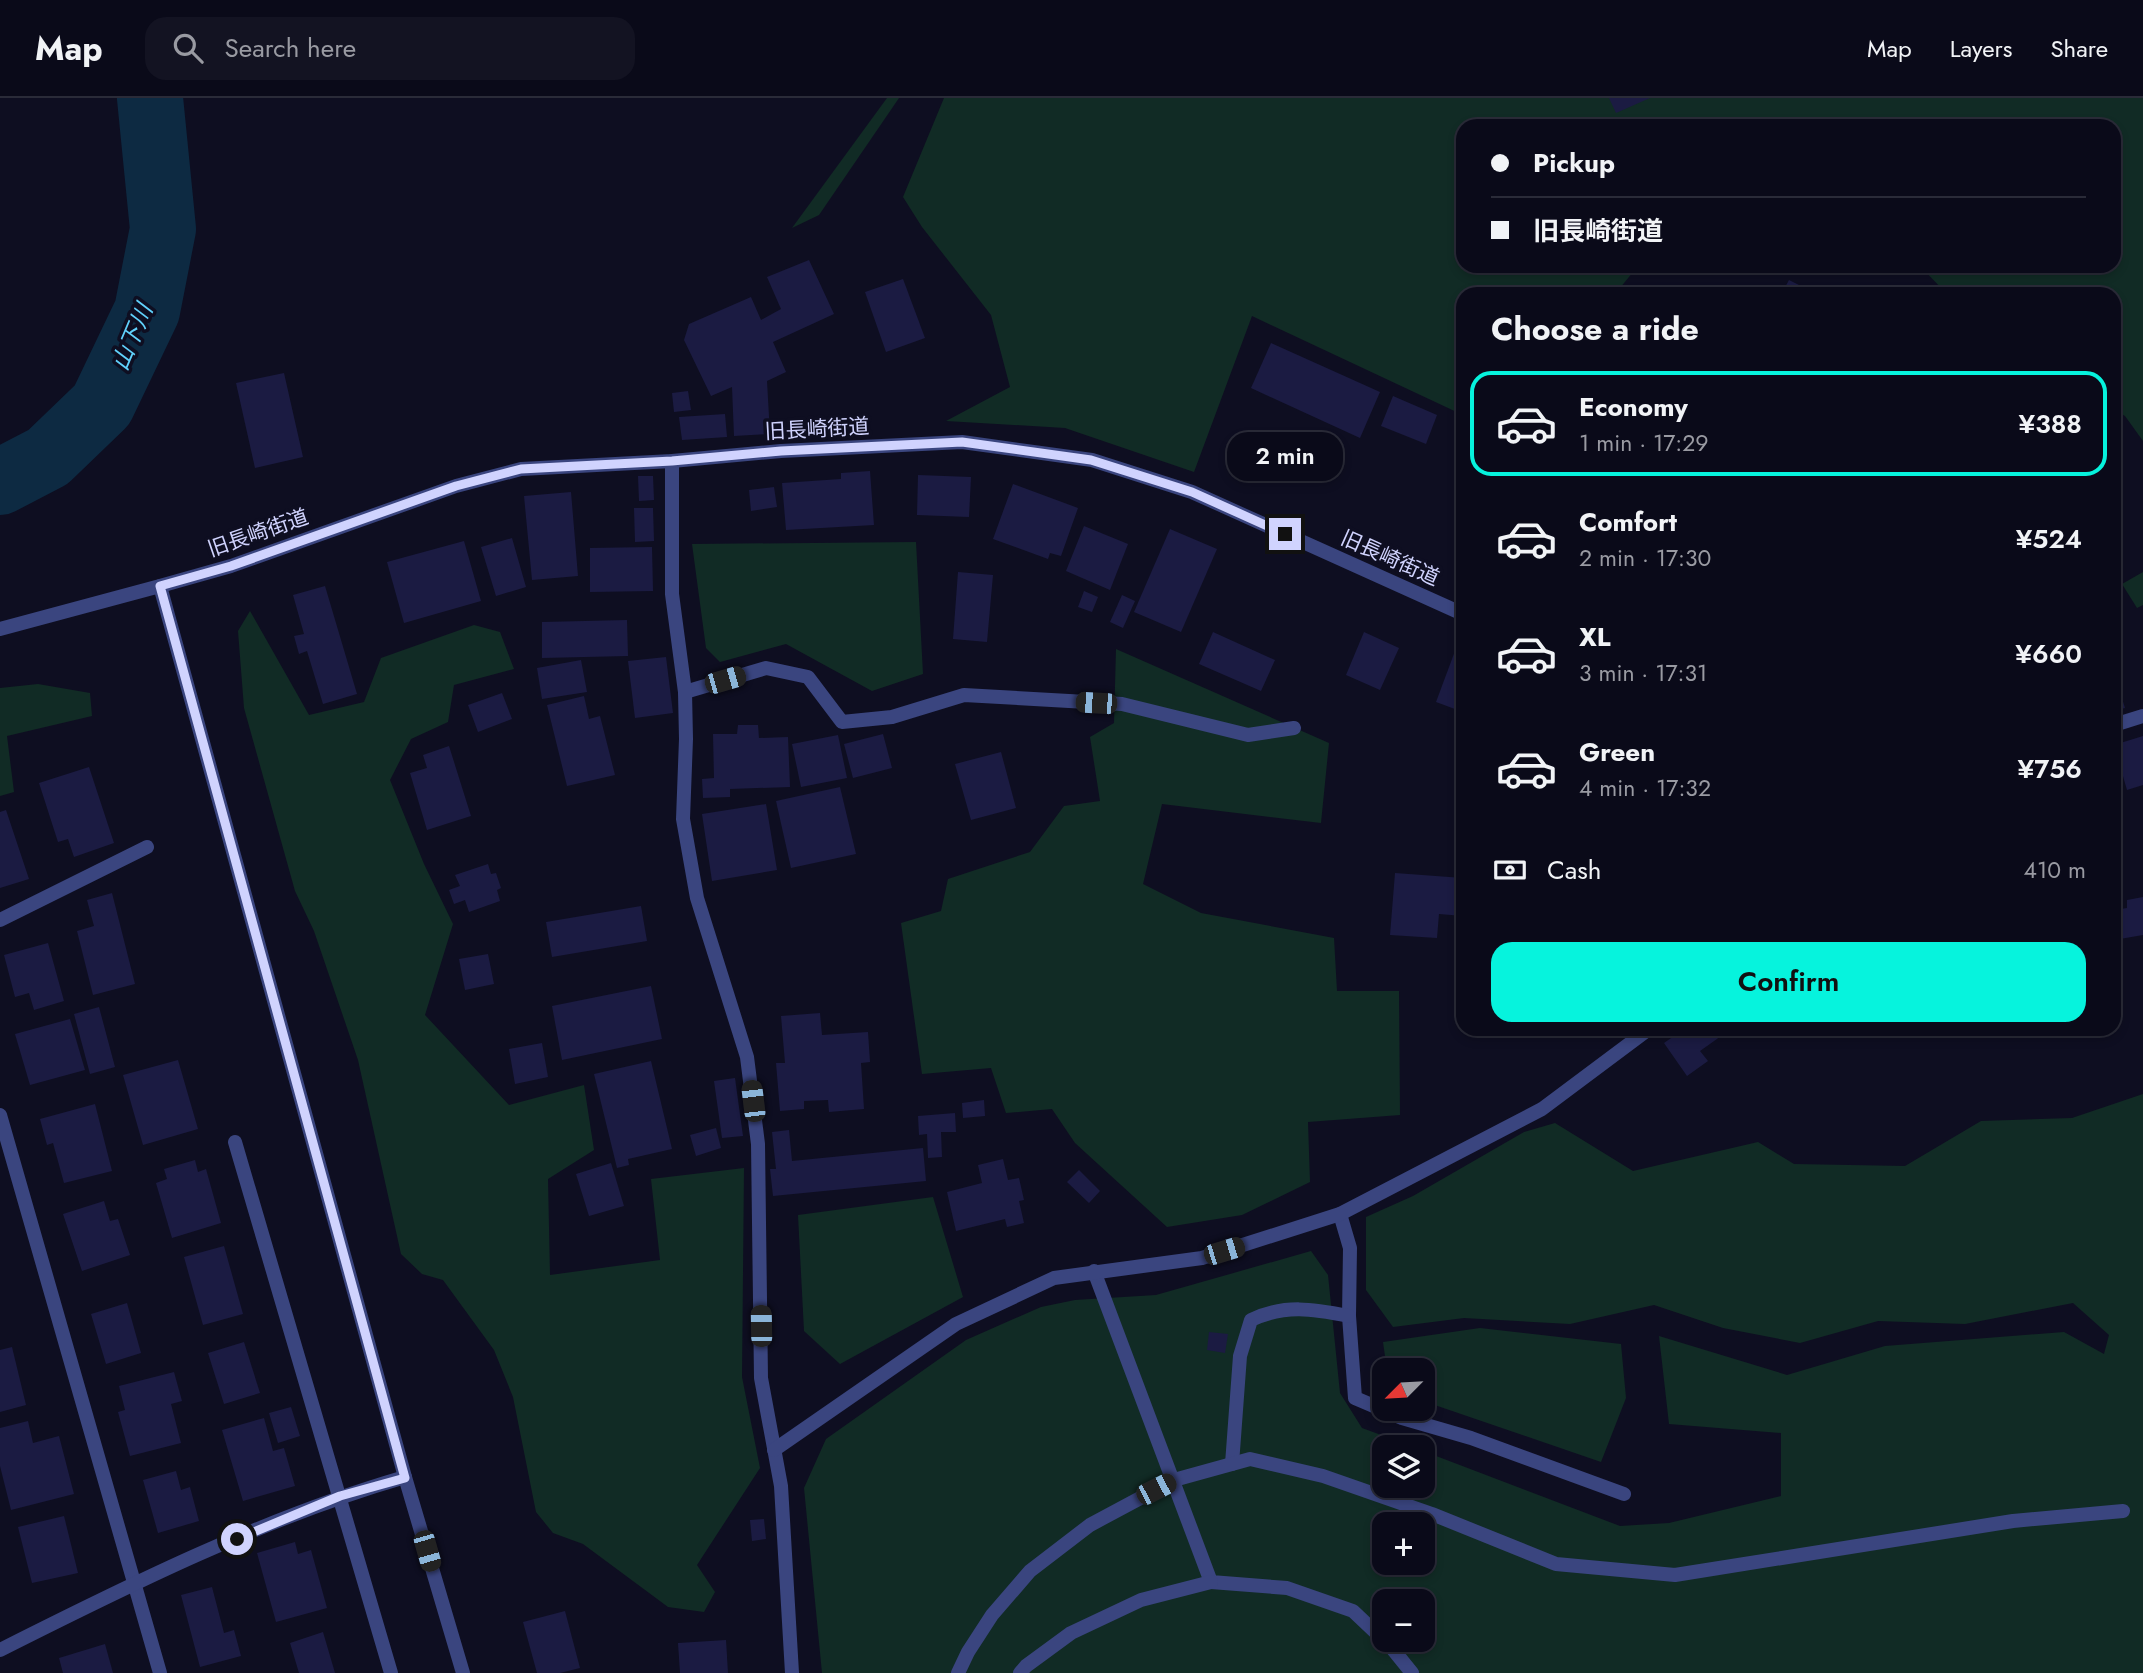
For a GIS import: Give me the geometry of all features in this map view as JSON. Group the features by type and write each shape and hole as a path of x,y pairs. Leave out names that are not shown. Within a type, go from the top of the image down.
{"street":[{"name":"旧長崎街道","path":"0,629 231,566 456,486 521,469 962,442 1091,460 1192,492 1456,611"},
{"path":"672,461 672,594 685,692 683,819 697,898 747,1057 758,1144 761,1378 781,1486 792,1673"},
{"path":"160,586 405,1478 463,1673"},
{"path":"685,692 766,668 808,677 842,722 892,717 964,695 1122,704 1248,735 1294,728"},
{"path":"2121,723 2143,716"},
{"path":"0,920 147,847"},
{"path":"774,1450 956,1324 1054,1278 1202,1258 1340,1214 1542,1109 1640,1036"},
{"path":"0,1115 160,1673"},
{"path":"235,1142 391,1673"},
{"path":"1340,1214 1350,1248 1349,1316 1355,1398 1402,1418 1471,1438 1624,1494"},
{"path":"1094,1271 1211,1582"},
{"path":"1232,1464 1240,1356 1251,1320 1269,1312 1310,1308 1349,1316"},
{"path":"958,1673 992,1615 1030,1571 1090,1525 1174,1480 1250,1459 1323,1476 1432,1514 1556,1564 1675,1575 2013,1521 2123,1511"},
{"path":"0,1650 134,1583 340,1496 405,1478"},
{"path":"1020,1673 1071,1633 1141,1600 1211,1582 1287,1588 1353,1611 1391,1647 1412,1673"}],"green space":[{"path":"887,98 899,98 819,215 792,228"},
{"path":"944,98 2143,98 2143,441 2121,414 2121,287 1940,287 1927,273 2121,273 2121,119 1456,119 1456,273 1632,273 1621,287 1456,287 1456,412 1252,316 1194,472 1065,428 946,421 1010,387 991,315 922,227 903,197"},
{"path":"916,542 923,674 872,691 786,644 720,662 706,648 692,544"},
{"path":"2143,572 2143,605 2137,608 2122,584"},
{"path":"250,611 309,715 364,702 381,658 474,625 500,632 514,669 454,685 448,722 411,739 390,780 424,864 453,924 425,1015 509,1105 584,1085 594,1150 548,1179 550,1275 660,1260 651,1179 744,1168 742,1377 760,1468 697,1565 715,1592 704,1612 668,1607 583,1544 553,1533 536,1512 513,1397 494,1350 443,1280 422,1274 401,1254 358,1060 314,931 295,891 244,708 238,631"},
{"path":"1116,649 1329,743 1321,823 1162,804 1143,884 1201,913 1334,938 1337,991 1399,991 1400,1115 1308,1122 1310,1182 1242,1215 1167,1227 1075,1143 1052,1109 1006,1113 991,1068 922,1074 901,923 941,911 948,879 1030,852 1064,806 1100,801 1090,737 1114,723"},
{"path":"38,684 90,693 92,716 7,736 14,792 0,796 0,688"},
{"path":"2143,1094 2143,1673 822,1673 804,1488 826,1439 966,1340 1041,1307 1075,1300 1156,1295 1311,1251 1328,1275 1340,1393 1362,1428 1381,1435 1372,1435 1372,1498 1435,1498 1435,1456 1620,1526 1669,1523 1781,1496 1781,1433 1669,1424 1659,1336 1787,1375 1885,1346 2064,1332 2104,1354 2109,1335 2073,1303 1965,1324 1878,1321 1800,1343 1723,1328 1654,1305 1570,1324 1464,1318 1393,1327 1366,1290 1366,1217 1413,1196 1524,1132 1555,1123 1633,1171 1758,1142 1794,1164 1905,1166 1981,1121 2072,1118"},
{"path":"933,1197 963,1297 840,1364 804,1331 798,1215"},
{"path":"1480,1328 1621,1344 1626,1398 1601,1462 1435,1405 1435,1358 1385,1358 1383,1342"}],"building":[{"path":"1609,98 1650,98 1616,113"},
{"path":"809,260 834,314 773,342 786,372 767,381 770,434 734,436 732,387 711,396 684,340 689,324 751,297 761,320 781,309 767,277"},
{"path":"903,279 925,338 886,352 865,292"},
{"path":"1789,280 1803,287 1785,287"},
{"path":"1271,343 1380,392 1360,438 1251,388"},
{"path":"284,373 303,457 255,468 236,383"},
{"path":"688,391 691,410 674,412 672,393"},
{"path":"1393,396 1437,415 1426,444 1381,426"},
{"path":"725,414 727,437 682,440 679,417"},
{"path":"870,471 874,525 786,530 782,483 841,479 841,473"},
{"path":"918,475 971,477 969,517 917,515"},
{"path":"638,476 653,476 654,500 639,501"},
{"path":"1013,484 1078,508 1061,556 1050,553 1048,559 993,539"},
{"path":"774,487 777,507 751,511 749,490"},
{"path":"571,492 578,576 532,580 524,496"},
{"path":"634,508 653,508 654,541 635,542"},
{"path":"1084,526 1128,544 1110,590 1066,571"},
{"path":"1170,529 1217,549 1181,632 1134,612"},
{"path":"512,538 526,587 496,596 481,547"},
{"path":"464,541 481,601 404,623 387,562"},
{"path":"652,547 653,591 590,592 590,548"},
{"path":"958,572 993,575 987,642 953,639"},
{"path":"325,586 357,694 323,704 307,651 299,654 294,636 304,634 293,595"},
{"path":"1084,591 1098,597 1092,612 1078,607"},
{"path":"1122,595 1135,601 1123,628 1110,622"},
{"path":"627,620 628,656 542,658 542,622"},
{"path":"1213,632 1275,660 1261,691 1199,664"},
{"path":"1364,632 1399,648 1380,690 1346,675"},
{"path":"1456,648 1456,709 1436,702"},
{"path":"666,657 673,713 635,718 628,661"},
{"path":"581,660 587,692 542,699 537,668"},
{"path":"502,693 512,719 478,732 468,705"},
{"path":"584,696 589,719 600,716 615,775 567,786 547,705"},
{"path":"738,725 758,725 759,738 788,737 790,787 730,789 730,797 703,798 702,779 714,778 713,734 737,734"},
{"path":"883,734 892,768 853,778 844,744"},
{"path":"838,735 847,778 801,787 792,744"},
{"path":"2143,736 2143,785 2127,790 2121,769 2121,743"},
{"path":"449,746 471,816 427,830 410,773 427,768 423,755"},
{"path":"1001,752 1016,808 971,820 955,764"},
{"path":"89,767 114,843 74,857 68,839 58,842 39,783"},
{"path":"840,787 856,854 791,868 776,801"},
{"path":"766,804 777,870 712,881 702,814"},
{"path":"6,810 29,879 0,888 0,812"},
{"path":"488,864 491,874 496,873 501,888 497,890 500,901 469,912 465,900 454,904 449,890 460,886 455,875"},
{"path":"1395,873 1456,877 1456,915 1439,914 1437,938 1390,935"},
{"path":"112,893 135,984 93,995 77,931 94,926 87,900"},
{"path":"2143,897 2143,935 2121,939 2121,909 2127,908 2127,900"},
{"path":"641,906 647,941 552,957 546,922"},
{"path":"48,943 64,1001 34,1010 29,993 15,997 4,955"},
{"path":"488,954 494,984 465,990 459,959"},
{"path":"651,986 662,1039 562,1060 552,1006"},
{"path":"99,1007 115,1067 90,1074 74,1014"},
{"path":"820,1013 822,1035 868,1032 870,1062 861,1063 864,1109 829,1112 828,1100 804,1101 804,1109 780,1111 776,1063 785,1063 781,1016"},
{"path":"70,1019 85,1070 30,1085 15,1034"},
{"path":"1674,1036 1721,1036 1700,1051 1708,1061 1687,1076 1664,1043"},
{"path":"542,1043 548,1077 515,1084 509,1049"},
{"path":"178,1060 198,1129 143,1145 123,1075"},
{"path":"651,1061 672,1149 628,1159 629,1165 617,1168 594,1074"},
{"path":"735,1078 743,1136 722,1138 714,1081"},
{"path":"984,1100 985,1116 963,1118 962,1103"},
{"path":"95,1104 112,1171 64,1183 53,1143 47,1145 40,1119"},
{"path":"955,1113 956,1132 941,1132 942,1157 928,1158 927,1134 919,1135 918,1116"},
{"path":"716,1128 721,1148 696,1156 690,1135"},
{"path":"789,1130 792,1161 923,1148 926,1181 773,1196 770,1169 776,1169 772,1132"},
{"path":"1003,1159 1008,1180 1019,1178 1024,1200 1019,1201 1024,1223 1007,1227 1005,1219 956,1231 947,1192 982,1183 978,1165"},
{"path":"195,1160 198,1172 206,1169 221,1223 172,1238 156,1183 167,1179 164,1169"},
{"path":"611,1163 624,1206 589,1216 576,1174"},
{"path":"1079,1170 1100,1191 1089,1203 1067,1182"},
{"path":"104,1201 110,1221 118,1219 130,1255 82,1271 63,1214"},
{"path":"224,1246 243,1314 203,1325 184,1257"},
{"path":"127,1303 141,1353 106,1364 91,1314"},
{"path":"1209,1332 1228,1334 1225,1353 1207,1350"},
{"path":"244,1342 260,1393 224,1404 208,1353"},
{"path":"12,1347 26,1405 0,1412 0,1350"},
{"path":"174,1372 182,1401 171,1404 181,1443 130,1456 118,1412 125,1410 119,1386"},
{"path":"291,1407 300,1436 278,1443 269,1413"},
{"path":"264,1418 273,1451 284,1448 295,1486 243,1501 222,1430"},
{"path":"28,1421 33,1443 59,1436 74,1494 11,1510 0,1466 0,1428"},
{"path":"176,1471 181,1490 190,1487 199,1521 158,1533 143,1480"},
{"path":"64,1516 78,1573 32,1583 18,1527"},
{"path":"764,1519 766,1539 752,1541 750,1520"},
{"path":"295,1542 298,1554 311,1550 327,1608 276,1622 257,1553"},
{"path":"212,1587 224,1633 234,1630 241,1656 200,1667 181,1595"},
{"path":"565,1611 580,1668 560,1673 537,1673 523,1622"},
{"path":"323,1632 335,1673 299,1673 290,1643"},
{"path":"726,1640 728,1673 680,1673 678,1643"},
{"path":"105,1644 113,1673 63,1673 59,1658"}],"waterway":[{"name":"山下川","path":"0,482 48,457 102,405 147,311 163,229 150,98"}],"route":[{"path":"237,1539 340,1496 405,1478 160,586 231,566 456,486 521,469 962,442 1091,460 1192,492 1285,534"}]}
